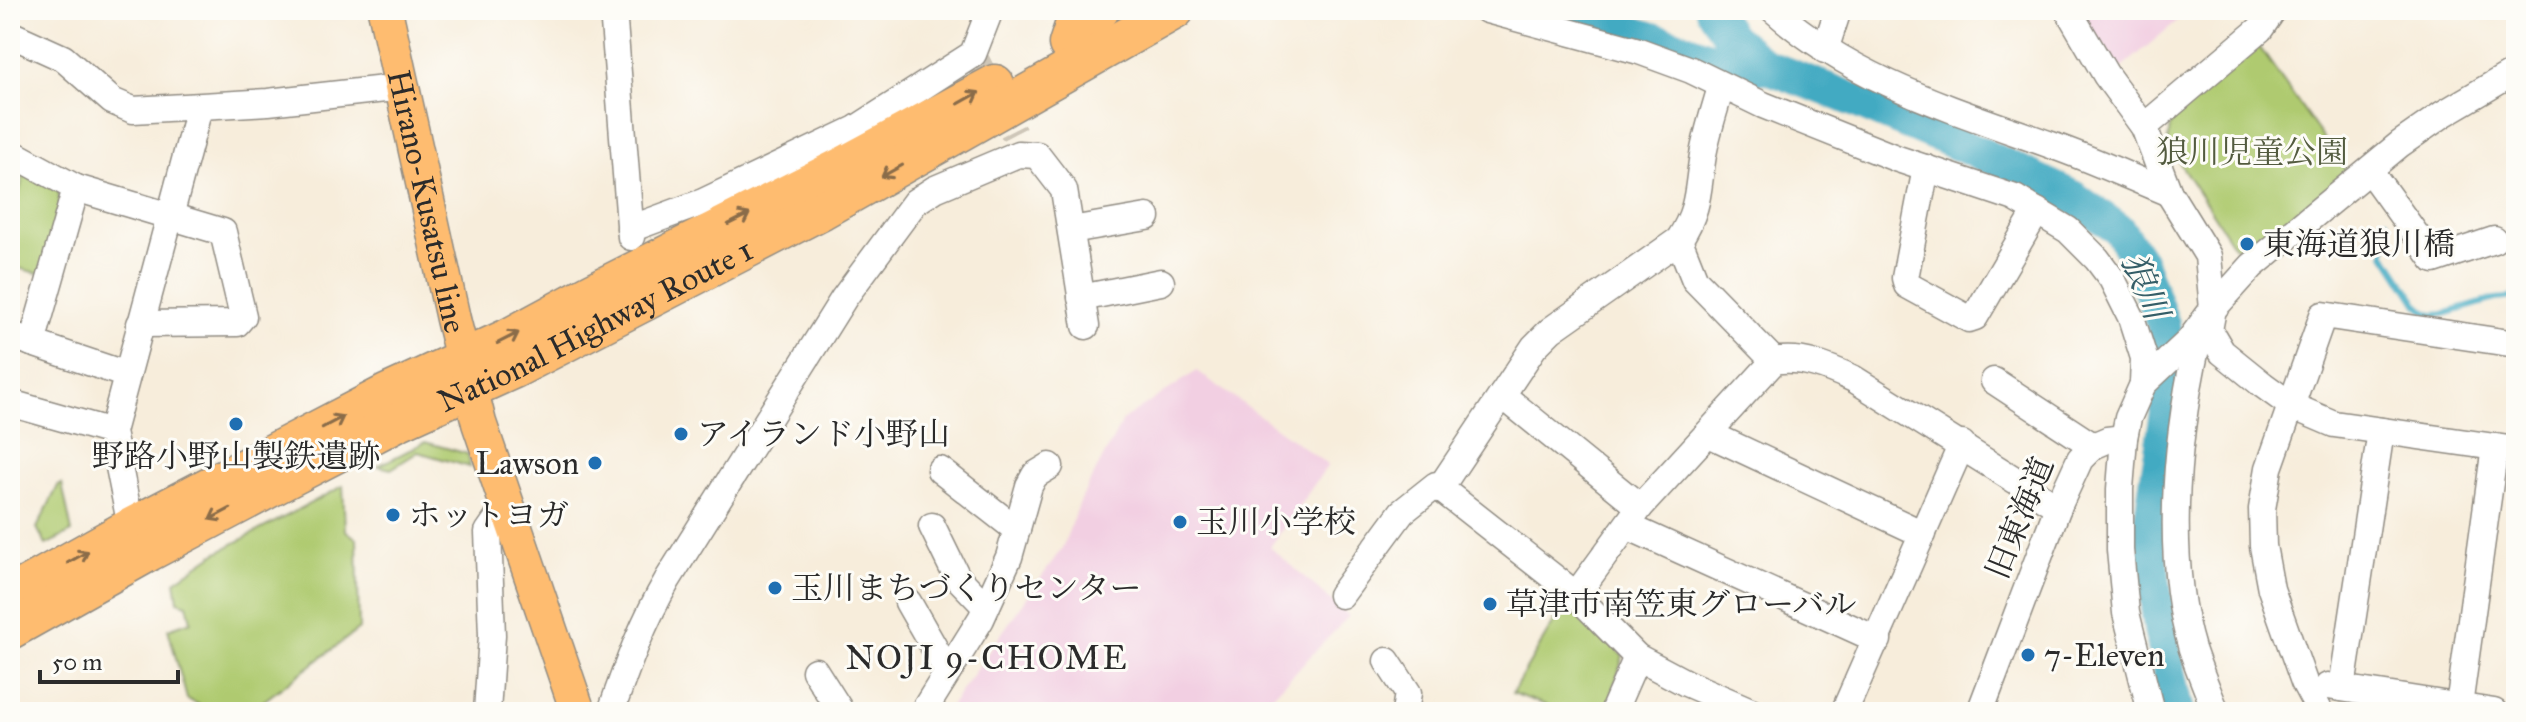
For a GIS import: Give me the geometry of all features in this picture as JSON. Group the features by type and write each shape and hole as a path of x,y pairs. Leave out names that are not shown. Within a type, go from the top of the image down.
{"highway":[{"path":"1100,10 1073,29 1074,54 1107,62 1201,10"},
{"name":"National Highway Route 1","path":"466,374 514,369 822,210 1074,54 1127,10"},
{"name":"National Highway Route 1","path":"10,595 131,527 284,464 466,374 508,338 861,142 1175,10"},
{"name":"National Highway Route 1","path":"10,630 149,552 284,464"}],"main road":[{"name":"Hirano-Kusatsu line","path":"385,10 466,374 578,712"}],"street":[{"path":"613,10 631,233 861,142 975,58 990,10"},
{"path":"1487,10 1552,20 1691,70 1721,87 1926,168 2015,198 2068,230 2112,279 2131,317 2144,358 2143,384"},
{"path":"1774,10 1797,31 1872,77 2169,193"},
{"path":"1825,50 1838,10"},
{"path":"2068,10 2106,75 2144,127 2169,193 2208,256 2182,439 2176,520 2182,599 2192,648 2216,712"},
{"path":"2144,127 2260,29 2273,10"},
{"path":"10,34 63,58 112,101 133,110 199,108 403,87"},
{"path":"2151,712 2130,637 2121,589 2120,489 2124,438 2128,418 2143,384 2199,327 2252,266 2400,144 2443,114 2516,71"},
{"path":"1446,479 1534,347 1551,330 1679,240 1692,220 1703,155 1721,87"},
{"path":"131,527 112,432 199,108"},
{"path":"611,712 647,615 844,298 915,202 1016,144 1037,155 1064,190 1086,326"},
{"path":"10,152 76,188 223,232 243,316 237,323 140,324"},
{"path":"1926,168 1905,278 1907,285 1969,319 1975,317 2037,211"},
{"path":"2370,171 2434,260 2494,240"},
{"path":"76,188 21,339 127,375"},
{"path":"1071,230 1147,217"},
{"path":"1679,240 1695,280 1774,361"},
{"path":"1081,298 1161,282"},
{"path":"2320,712 2304,682 2271,589 2262,534 2262,509 2269,468 2323,315 2516,344"},
{"path":"2199,327 2209,330 2222,352 2292,406 2334,424 2506,449 2459,706"},
{"path":"1576,595 1634,517 1774,361 1785,359 1822,364 1854,379 2058,507"},
{"path":"1994,381 2093,446"},
{"path":"1502,395 1634,517 1878,640"},
{"path":"10,403 112,432"},
{"path":"2342,688 2381,431"},
{"path":"1709,434 1923,534"},
{"name":"旧東海道","path":"1980,712 2058,507 2080,459 2093,446 2124,438"},
{"path":"1844,712 1962,444"},
{"path":"923,712 986,607 1009,557 1029,486 1035,475 1050,466"},
{"path":"940,470 1017,530"},
{"path":"1341,595 1402,512 1436,485 1576,595 1637,657 1736,708"},
{"path":"487,712 492,635 488,532 507,505"},
{"path":"932,526 957,577 986,607"},
{"path":"908,602 948,672"},
{"path":"1613,712 1637,657"},
{"path":"1387,661 1408,693 1405,712"},
{"path":"815,671 841,712"},
{"path":"2304,682 2494,712"}],"shaded area":[{"path":"2079,10 2180,10 2184,15 2118,71"},
{"name":"玉川小学校","path":"1197,371 1328,465 1270,547 1349,616 1257,712 946,712 1062,548 1082,497 1123,420"}],"green space":[{"name":"狼川児童公園","path":"2258,45 2349,175 2249,252 2234,246 2167,144 2173,110"},
{"path":"25,170 58,188 60,206 41,274 10,266 10,229"},
{"path":"425,442 468,454 470,467 418,452 391,469 378,466"},
{"path":"62,484 72,532 46,545 37,528 58,486"},
{"path":"343,486 345,530 357,539 359,629 249,712 214,712 187,699 168,629 191,621 187,604 178,601 175,581 216,553"},
{"path":"1567,600 1623,656 1607,712 1565,712 1512,693"}],"waterway":[{"path":"1558,10 1679,47 1735,68 1750,70 1765,66"},
{"name":"狼川","path":"1712,10 1731,38 1765,66 1993,159 2073,197 2118,229 2139,260 2163,324 2172,380 2148,536 2160,629 2178,712"},
{"path":"2386,220 2385,254 2418,305 2426,312 2444,314 2495,299 2516,297"}],"tunnel":[{"path":"977,61 1014,134"}],"place":[{"name":"東海道狼川橋","path":"2247,244"},
{"name":"野路小野山製鉄遺跡","path":"236,424"},
{"name":"アイランド小野山","path":"681,434"},
{"name":"Lawson","path":"595,463"},
{"name":"ホットヨガ","path":"393,515"},
{"name":"玉川小学校","path":"1180,522"},
{"name":"玉川まちづくりセンター","path":"775,588"},
{"name":"草津市南笠東グローバル","path":"1490,604"},
{"name":"7-Eleven","path":"2028,655"}],"district":[{"name":"NOJI 9-CHOME","path":"987,657"}]}
